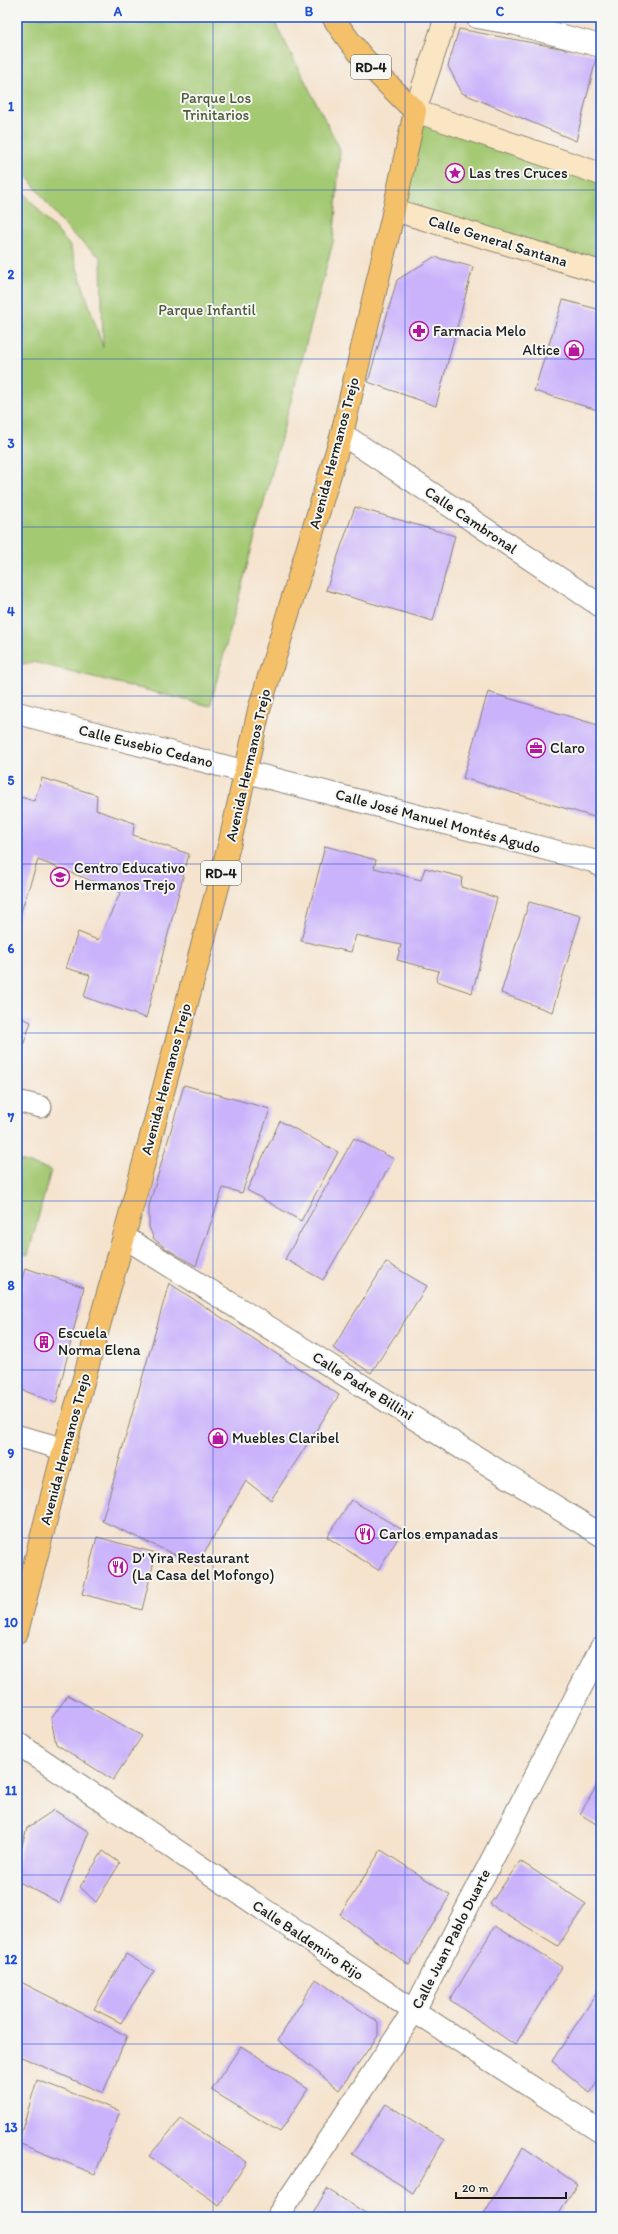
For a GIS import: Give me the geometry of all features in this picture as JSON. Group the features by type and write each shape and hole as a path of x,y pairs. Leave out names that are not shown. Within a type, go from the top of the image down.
{"main road":[{"name":"RD-4","path":"333,17 342,32 382,79 415,111"},
{"path":"446,17 415,111 601,174"},
{"name":"Avenida Hermanos Trejo","path":"17,1632 64,1449 124,1237 230,842 259,710 342,434 394,210 415,111"},
{"name":"Calle General Santana","path":"394,210 601,272"}],"street":[{"path":"477,17 516,24 601,46"},
{"name":"Calle Cambronal","path":"342,434 601,606"},
{"name":"Calle Eusebio Cedano","path":"17,714 275,778"},
{"name":"Calle José Manuel Montés Agudo","path":"275,778 592,861 601,866"},
{"name":"Calle Padre Billini","path":"124,1237 601,1535"},
{"path":"17,1436 64,1449"},
{"name":"Calle Juan Pablo Duarte","path":"277,2217 414,2011 601,1648"},
{"name":"Calle Baldemiro Rijo","path":"17,1743 414,2011 601,2132"}],"lane":[{"path":"17,1101 41,1107"}],"green space":[{"path":"17,17 272,17 340,149 333,242 210,706 33,662 17,665 17,185 70,246 103,348 101,258 70,232 17,164"},
{"path":"415,111 601,174 601,272 394,210"},
{"path":"17,1160 51,1170 28,1255 17,1252"}],"building":[{"path":"459,29 597,55 576,141 462,93 448,66"},
{"name":"Farmacia Melo","path":"434,257 473,267 436,406 368,382 397,280"},
{"name":"Altice","path":"563,300 601,310 601,411 534,391"},
{"path":"355,507 455,536 433,621 326,590"},
{"path":"488,692 601,726 601,819 463,778"},
{"path":"42,778 97,795 96,810 134,823 133,835 189,854 146,1018 84,997 90,975 66,968 78,932 98,940 121,892 38,860 17,924 17,796 34,801"},
{"path":"325,846 376,860 374,868 421,880 425,868 462,877 461,887 497,898 472,993 436,981 439,971 397,960 401,945 356,935 351,952 301,941"},
{"path":"529,902 581,916 552,1012 501,993"},
{"path":"17,1016 31,1022 17,1063"},
{"path":"184,1085 270,1109 242,1193 223,1188 196,1266 167,1249 154,1239 149,1227 149,1206"},
{"path":"280,1121 338,1152 301,1221 247,1190"},
{"path":"354,1138 394,1159 323,1280 285,1259"},
{"path":"386,1262 427,1286 371,1373 333,1348"},
{"name":"Escuela Norma Elena","path":"25,1268 84,1287 56,1403 17,1388 17,1297"},
{"name":"Muebles Claribel","path":"169,1283 339,1395 271,1500 246,1481 197,1565 102,1521"},
{"name":"Carlos empanadas","path":"351,1500 403,1530 378,1570 327,1537"},
{"path":"97,1537 156,1553 142,1610 82,1594"},
{"path":"68,1695 142,1736 113,1780 56,1744 51,1719"},
{"path":"601,1779 601,1827 580,1814"},
{"path":"54,1810 89,1832 60,1903 17,1881 17,1863 27,1828"},
{"path":"381,1850 450,1895 409,1965 340,1915"},
{"path":"103,1851 120,1863 96,1902 80,1887"},
{"path":"520,1861 586,1904 558,1946 490,1904"},
{"path":"495,1926 562,1967 515,2045 450,2000"},
{"path":"126,1954 154,1971 121,2023 94,2009"},
{"path":"316,1979 378,2022 378,2036 339,2090 278,2040"},
{"path":"17,1980 127,2036 103,2093 17,2055"},
{"path":"597,1993 601,1997 601,2076 590,2093 552,2061"},
{"path":"241,2046 308,2089 280,2132 211,2090"},
{"path":"37,2080 120,2111 95,2174 18,2143"},
{"path":"386,2104 444,2140 413,2193 352,2154"},
{"path":"181,2119 247,2162 219,2205 149,2156"},
{"path":"523,2147 577,2184 557,2217 482,2217"},
{"path":"327,2189 372,2217 311,2217"}],"place":[{"name":"Las tres Cruces","path":"455,173"},
{"name":"Farmacia Melo","path":"419,331"},
{"name":"Altice","path":"574,350"},
{"name":"Claro","path":"536,748"},
{"name":"Centro Educativo Hermanos Trejo","path":"60,877"},
{"name":"Escuela Norma Elena","path":"44,1342"},
{"name":"Muebles Claribel","path":"218,1438"},
{"name":"Carlos empanadas","path":"365,1534"},
{"name":"D' Yira Restaurant (La Casa del Mofongo)","path":"118,1567"}],"park label":[{"name":"Parque Los Trinitarios","path":"216,106"},
{"name":"Parque Infantil","path":"207,310"}]}
